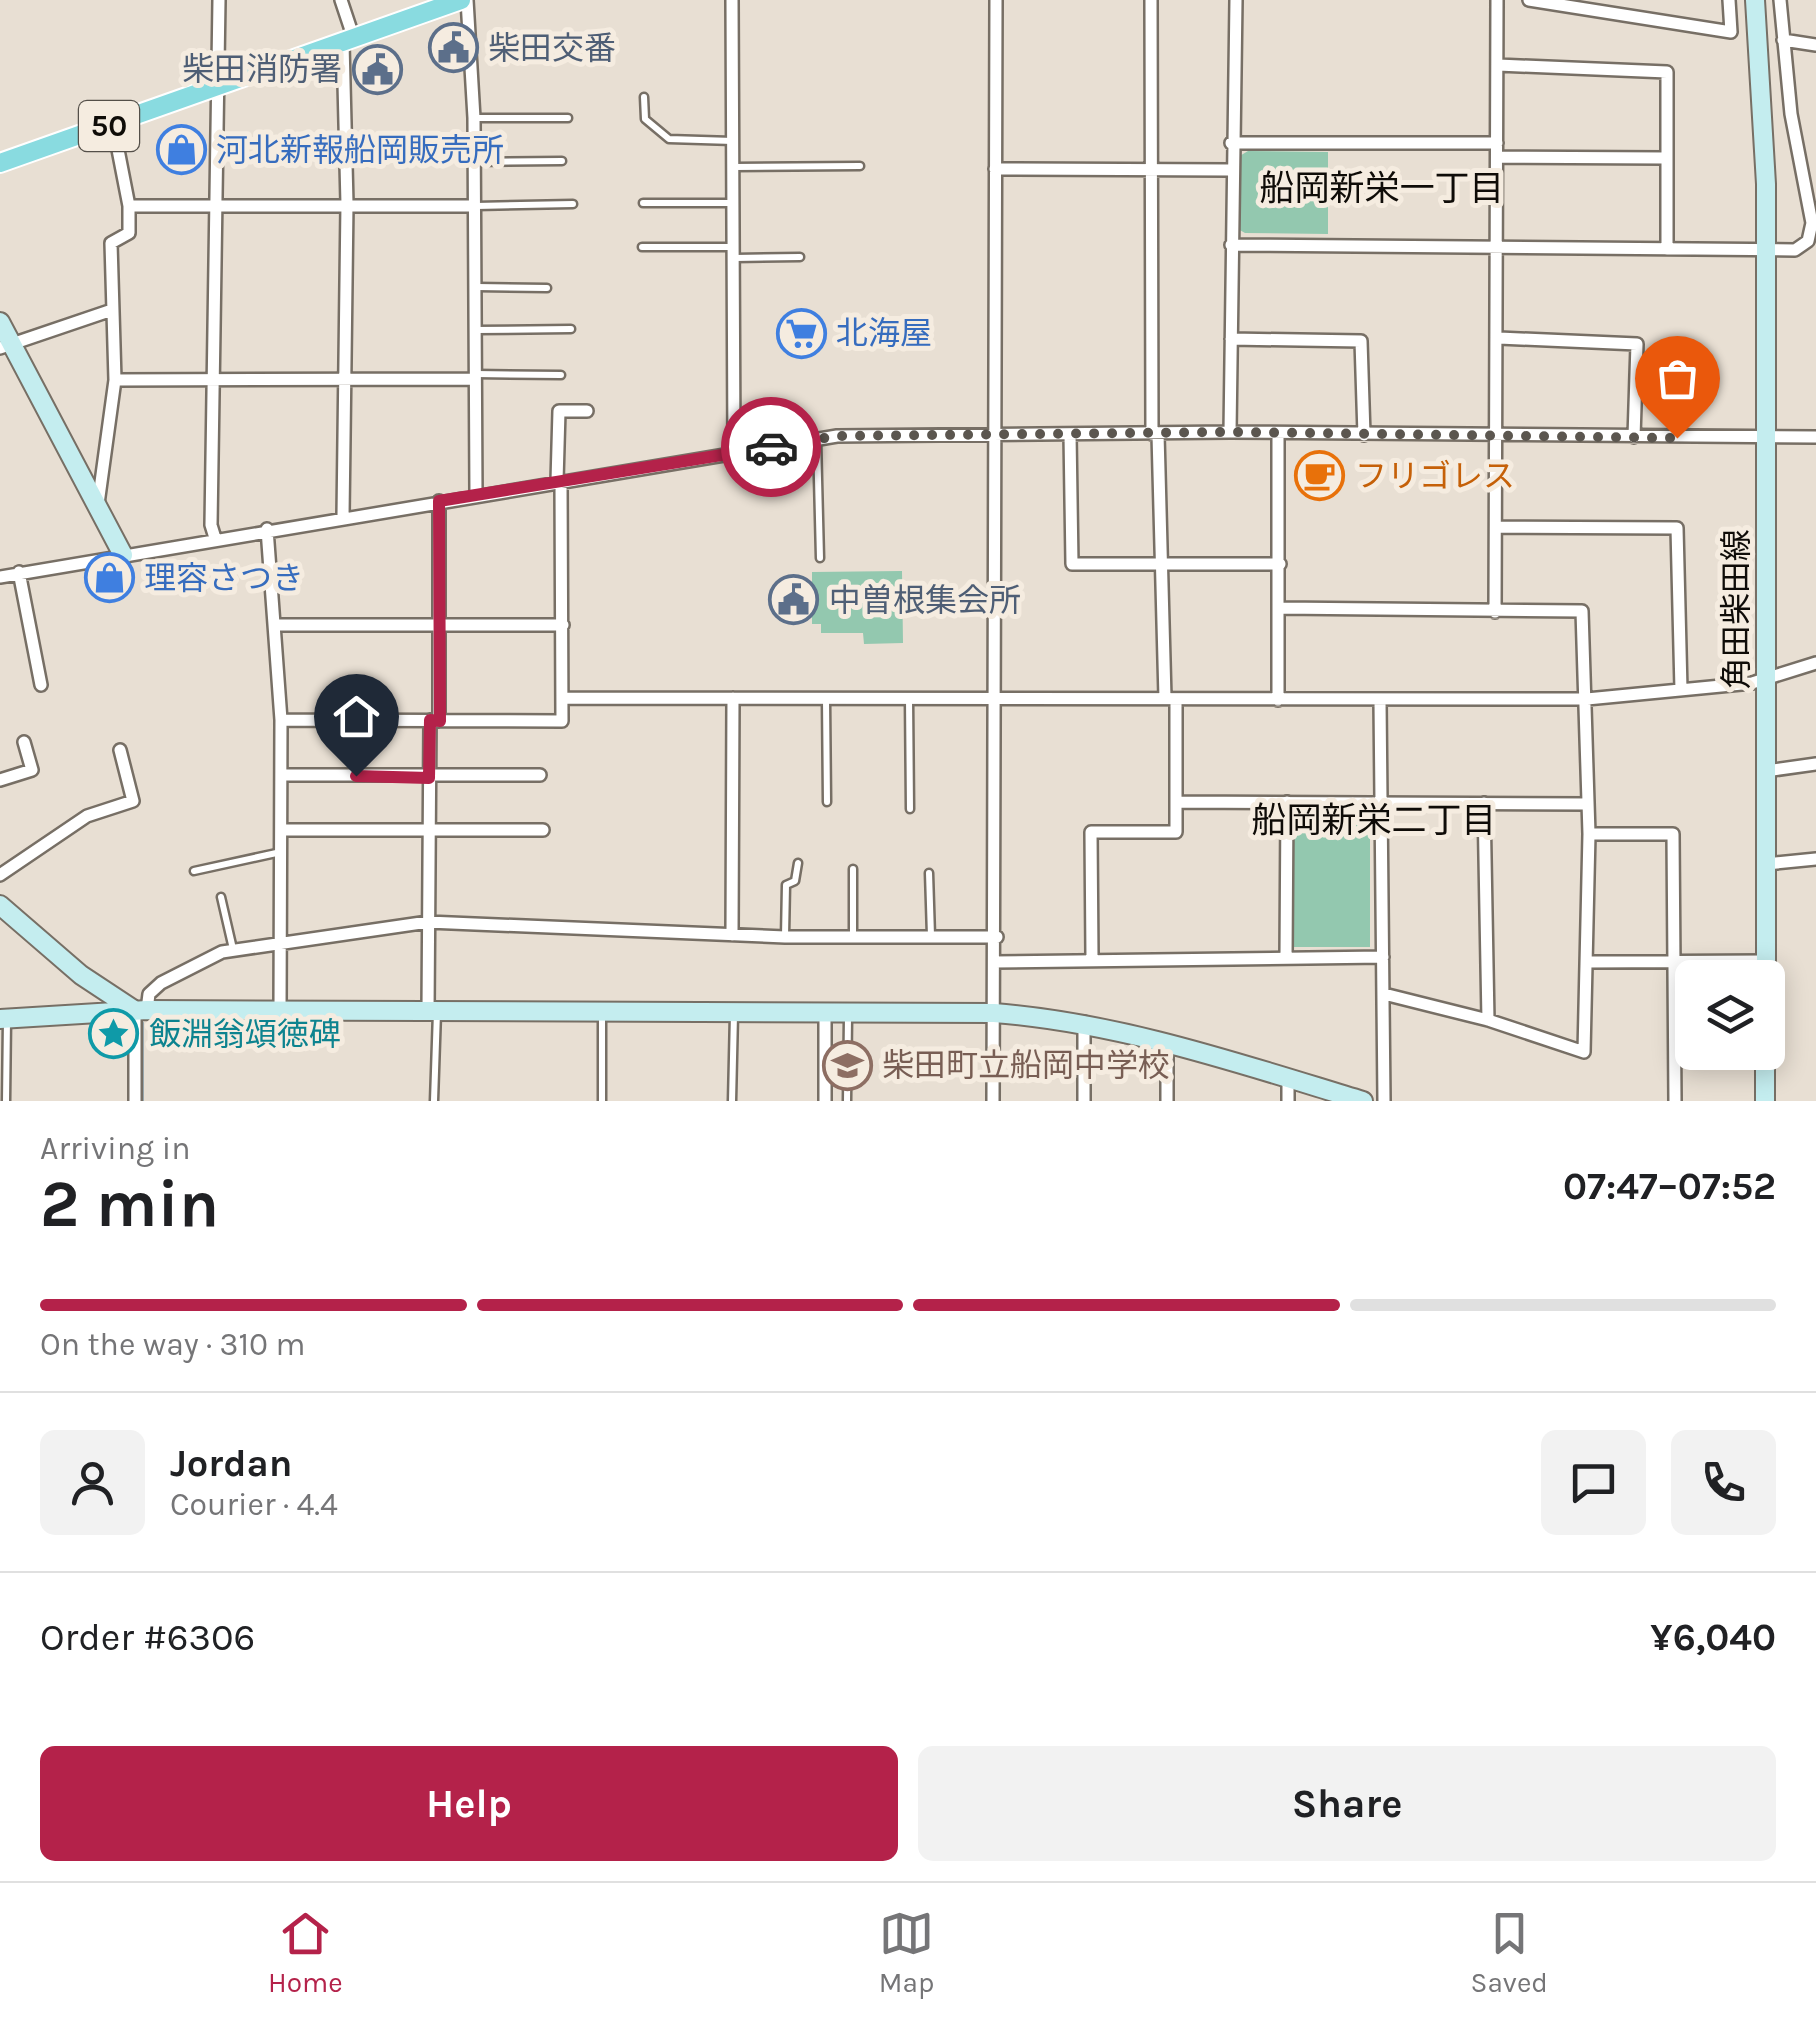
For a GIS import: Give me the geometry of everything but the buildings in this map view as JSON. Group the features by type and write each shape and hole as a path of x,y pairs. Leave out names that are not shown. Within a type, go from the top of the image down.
{"main road":[{"name":"50","path":"0,163 464,0"}],"street":[{"path":"215,538 211,525 219,0"},
{"path":"341,0 349,40 343,516"},
{"path":"464,0 474,118 476,494"},
{"path":"732,0 734,452"},
{"path":"993,1101 997,938 996,0"},
{"path":"1092,958 1091,832 1176,832 1158,562 1150,170 1152,0"},
{"path":"1230,432 1230,170 1236,0"},
{"path":"1495,612 1499,338 1497,0"},
{"path":"1528,0 1731,32 1728,0"},
{"name":"角田柴田線","path":"1755,0 1766,251 1766,960"},
{"path":"1231,245 1795,250 1812,234 1780,0"},
{"path":"1783,40 1816,45"},
{"path":"1498,65 1667,72 1667,249"},
{"path":"98,504 115,380 111,243 129,233 129,206 113,124"},
{"path":"1231,142 1665,158"},
{"path":"995,169 1230,170"},
{"path":"129,206 474,206"},
{"path":"5,345 112,310"},
{"path":"0,322 5,345 98,504 123,555"},
{"path":"1499,338 1637,344 1634,438"},
{"path":"1231,339 1362,341 1364,435"},
{"path":"115,380 344,381 474,376"},
{"path":"281,720 562,722 559,411 587,411"},
{"path":"0,577 816,438 1230,432 1496,438 1816,436"},
{"path":"1070,434 1072,564 1280,564"},
{"path":"1278,434 1278,700"},
{"path":"432,1012 429,778 440,628 439,501"},
{"path":"1497,528 1677,528 1681,690"},
{"path":"267,529 281,720 280,1011"},
{"path":"20,572 40,685"},
{"path":"1280,608 1582,611 1589,834 1584,1052 1488,1020 1384,994"},
{"path":"274,625 563,625"},
{"path":"564,698 1587,699 1765,681 1816,663"},
{"path":"732,936 733,698"},
{"path":"1380,701 1384,1101"},
{"path":"0,780 32,770 24,742"},
{"path":"0,875 87,816 133,800 120,750"},
{"path":"1766,771 1816,764"},
{"path":"282,774 429,778 540,774"},
{"path":"1177,802 1588,804"},
{"path":"1286,802 1286,958"},
{"path":"1484,803 1488,1020"},
{"path":"282,830 543,830"},
{"path":"1589,834 1672,834 1675,1101"},
{"path":"1766,864 1816,859"},
{"path":"0,905 81,975 141,1010"},
{"path":"135,1101 141,1010 149,994 190,965 234,950 428,922 732,936 997,938"},
{"path":"994,962 1383,957"},
{"path":"1586,962 1673,961"},
{"path":"4,1019 141,1010 994,1013 1084,1022 1363,1101"},
{"path":"825,1013 825,1101"},
{"path":"1084,1022 1084,1101"},
{"path":"1167,1044 1167,1101"},
{"path":"1765,1070 1765,1101"},
{"path":"1288,1078 1288,1101"}],"lane":[{"path":"644,97 645,119 669,138 733,140"},
{"path":"474,118 568,118"},
{"path":"473,162 562,161"},
{"path":"733,167 860,166"},
{"path":"643,203 732,203"},
{"path":"474,206 573,204"},
{"path":"642,247 800,257"},
{"path":"475,287 547,288"},
{"path":"475,330 571,329"},
{"path":"474,376 561,374"},
{"path":"816,438 820,558"},
{"path":"826,698 827,802"},
{"path":"909,699 910,809"},
{"path":"194,871 282,852"},
{"path":"785,937 786,885 795,881 798,863"},
{"path":"853,869 853,938"},
{"path":"929,873 931,937"},
{"path":"220,897 234,950"},
{"path":"432,1012 434,1101"},
{"path":"602,1013 602,1101"},
{"path":"732,1101 734,1013"},
{"path":"848,1013 848,1101"},
{"path":"4,1019 6,1101"}],"green space":[{"path":"1248,151 1328,152 1328,234 1245,233 1238,229 1238,157"},
{"path":"902,571 903,643 864,644 863,633 821,633 821,624 812,624 812,572"},
{"path":"1363,812 1370,818 1370,947 1292,947 1294,813"}],"waterway":[{"path":"141,1023 141,1101"}],"way so far":[{"path":"771,447 837,436 1230,432 1677,438"}],"place":[{"name":"柴田交番","path":"453,48"},
{"name":"柴田消防署","path":"377,69"},
{"name":"河北新報船岡販売所","path":"181,150"},
{"name":"北海屋","path":"801,333"},
{"name":"フリゴレス","path":"1320,476"},
{"name":"理容さつき","path":"109,578"},
{"name":"中曽根集会所","path":"794,600"},
{"name":"飯淵翁頌徳碑","path":"114,1034"},
{"name":"柴田町立船岡中学校","path":"847,1065"}],"district":[{"name":"船岡新栄一丁目","path":"1382,188"},
{"name":"船岡新栄二丁目","path":"1374,820"}],"route":[{"path":"356,776 429,778 430,720 440,721 439,501 771,447"}]}
